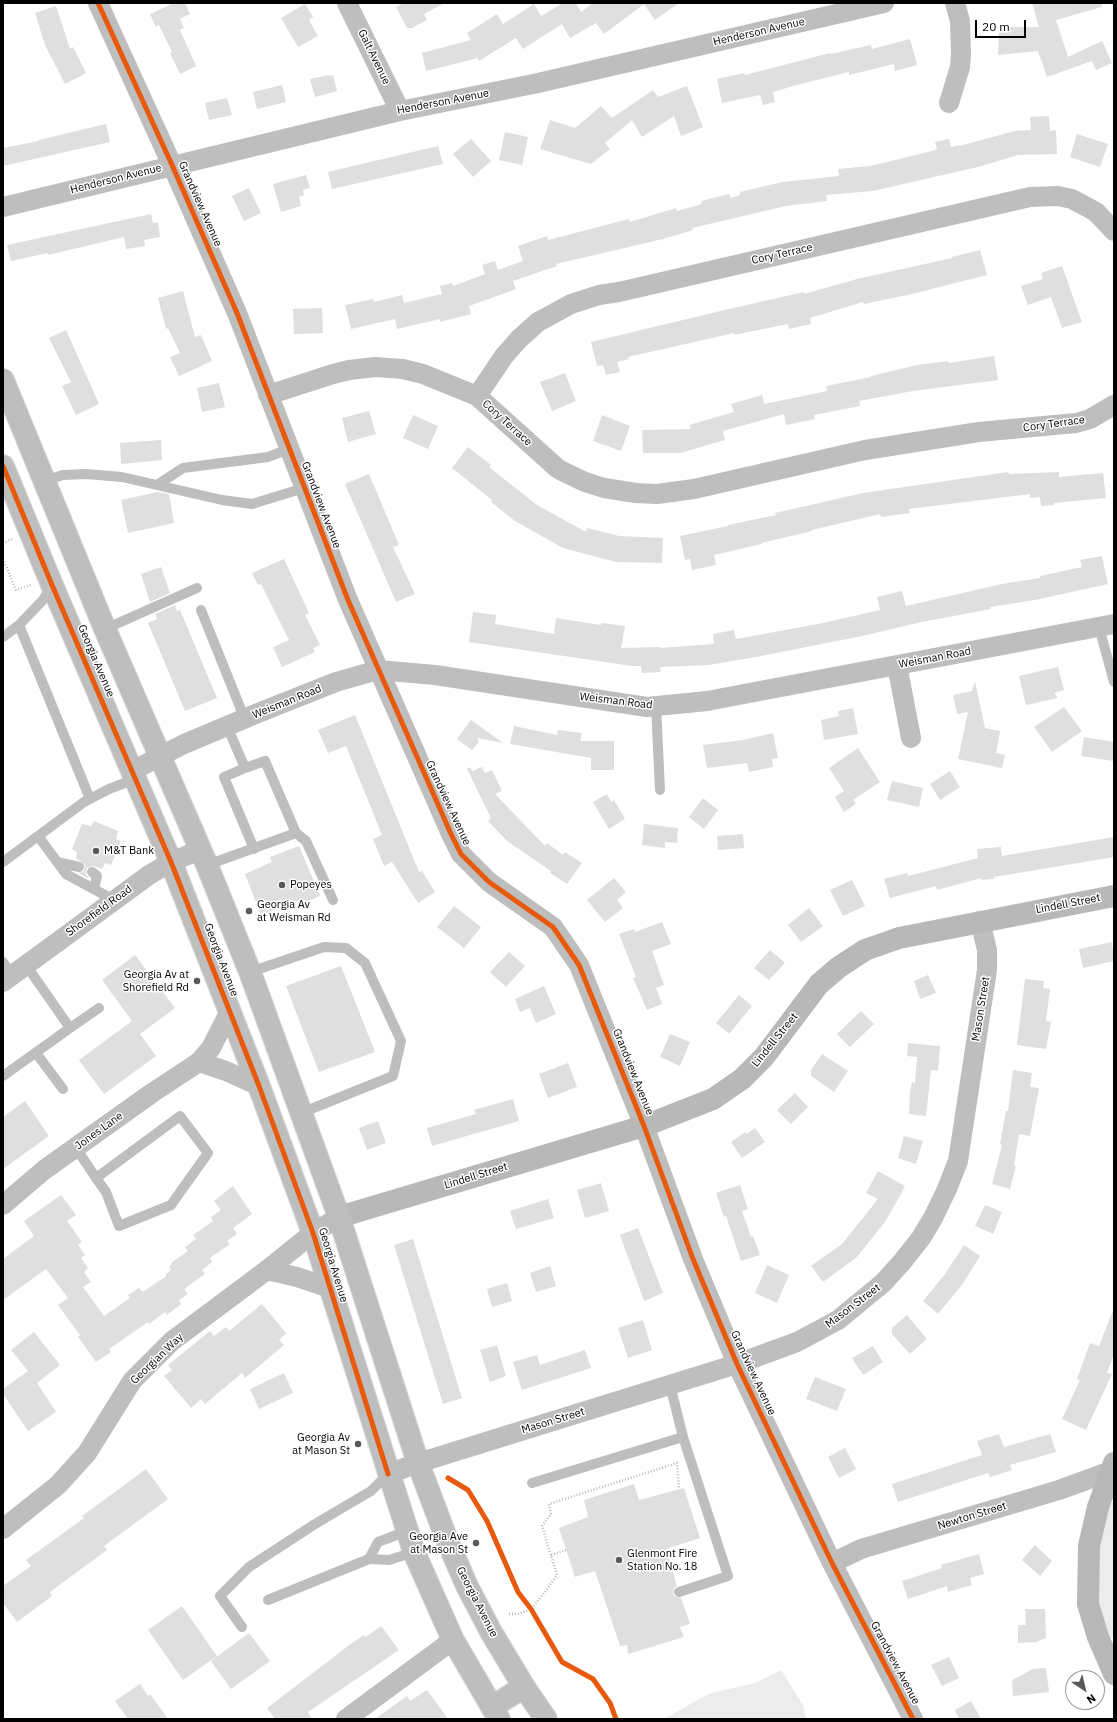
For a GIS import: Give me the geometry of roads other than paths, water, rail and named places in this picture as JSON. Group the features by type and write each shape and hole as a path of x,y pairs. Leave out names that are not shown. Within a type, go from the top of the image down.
{"main road":[{"name":"Georgia Avenue","path":"3,380 105,629 160,756 250,972 339,1217 418,1464 447,1540 467,1586 491,1632 524,1687 546,1719"},
{"name":"Georgia Avenue","path":"3,466 52,585 171,862 259,1086 313,1233 388,1474 414,1552 453,1640 495,1713"},
{"path":"495,1713 524,1687"}],"street":[{"name":"Grandview Avenue","path":"98,3 172,165 237,313 348,600 447,827 461,854 489,882 553,927 579,965 644,1126 692,1259 737,1364 832,1563 913,1719"},
{"name":"Galt Avenue","path":"347,3 400,110"},
{"name":"Henderson Avenue","path":"3,207 400,110 538,83 884,3"},
{"path":"950,103 960,66 961,54 960,21 955,3"},
{"name":"Cory Terrace","path":"477,396 504,356 519,338 533,326 571,304 599,295 618,292 1030,196 1058,196 1072,199 1096,212 1114,231"},
{"name":"Cory Terrace","path":"268,395 349,370 375,367 403,369 423,374 477,396 562,471 585,482 604,488 636,493 657,494 694,489 864,450 979,432 1076,423 1090,419 1114,405"},
{"name":"Weisman Road","path":"133,775 160,756 235,723 336,682 378,670 435,675 641,706 656,706 707,701 1107,626"},
{"path":"897,666 911,738"},
{"name":"Shorefield Road","path":"11,971 149,875 171,862 203,858"},
{"name":"Lindell Street","path":"339,1217 644,1126 713,1099 742,1079 764,1057 820,984 839,967 865,950 899,938 1114,896"},
{"name":"Mason Street","path":"388,1474 737,1364 797,1342 838,1320 883,1283 921,1238 933,1218 947,1189 958,1161 985,990 988,961 980,921"},
{"name":"Jones Lane","path":"3,1205 44,1170 152,1093 199,1062 211,1048 230,1011"},
{"path":"199,1062 226,1071 259,1086"},
{"name":"Georgian Way","path":"3,1529 58,1484 87,1453 132,1381 172,1341 267,1270 313,1233 339,1217"},
{"path":"267,1270 297,1277 330,1288"},
{"path":"1113,1468 1098,1508 1089,1546 1088,1604 1098,1637 1114,1674"},
{"name":"Newton Street","path":"832,1563 861,1549 1059,1490 1113,1468"},
{"path":"346,1719 453,1640"}],"lane":[{"path":"157,485 183,468 268,457 289,449"},
{"path":"44,480 63,475 86,474 122,478 222,500 252,504 304,488"},
{"path":"3,637 19,625 44,600 52,585"},
{"path":"105,629 197,588"},
{"path":"201,610 240,707 235,723 245,768"},
{"path":"19,625 90,798"},
{"path":"1107,626 1114,682"},
{"path":"656,706 660,790"},
{"path":"254,849 224,777 265,761 296,833 306,841 333,900"},
{"path":"3,862 90,798 133,775"},
{"path":"203,858 254,849 296,833"},
{"path":"38,836 66,874 114,900"},
{"path":"57,862 79,867"},
{"path":"92,872 97,876 94,888"},
{"path":"250,972 324,947 346,948 365,963 401,1041 393,1076 301,1113"},
{"path":"11,971 70,1028"},
{"path":"3,1076 99,1008"},
{"path":"36,1053 63,1089"},
{"path":"76,1148 96,1178 106,1192 119,1226 171,1205 208,1153 180,1116 96,1178"},
{"path":"670,1385 683,1437 728,1576 678,1592"},
{"path":"532,1483 683,1437"},
{"path":"242,1627 220,1596 249,1567 315,1524 372,1491 388,1474"},
{"path":"369,1559 378,1542 407,1531"},
{"path":"268,1600 369,1559 389,1560 414,1552"}],"place":[{"name":"M&T Bank","path":"96,851"},
{"name":"Popeyes","path":"282,885"},
{"name":"Georgia Av at Weisman Rd","path":"249,911"},
{"name":"Georgia Av at Shorefield Rd","path":"197,981"},
{"name":"Georgia Av at Mason St","path":"358,1444"},
{"name":"Georgia Ave at Mason St","path":"476,1543"},
{"name":"Glenmont Fire Station No. 18","path":"619,1560"}]}
